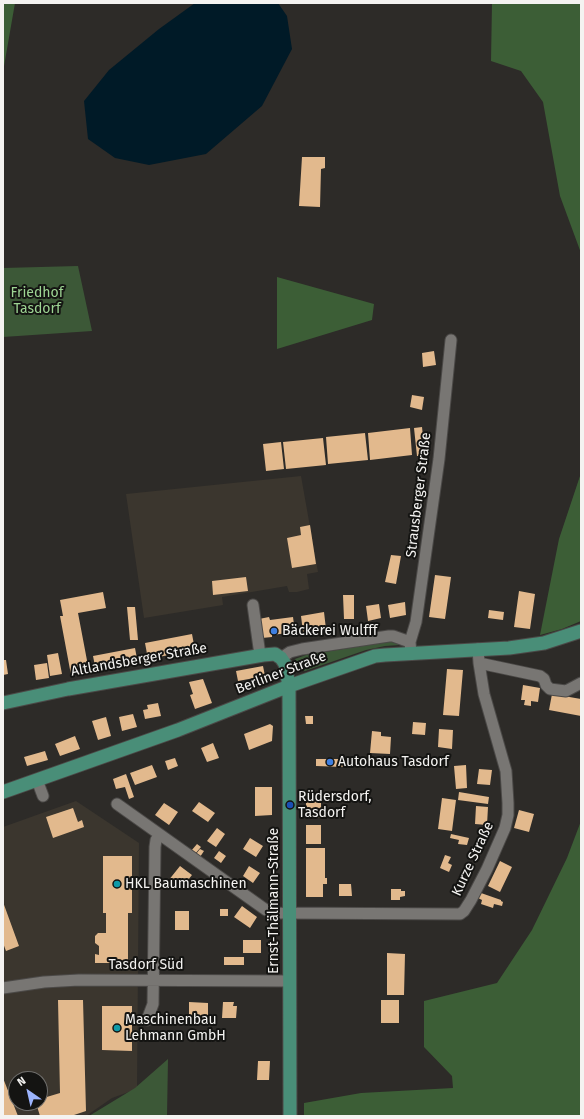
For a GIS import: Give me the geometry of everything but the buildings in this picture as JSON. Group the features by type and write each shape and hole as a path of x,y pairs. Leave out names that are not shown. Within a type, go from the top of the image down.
{"main road":[{"name":"Berliner Straße","path":"3,792 178,730 289,686 375,656 410,648 509,648 544,643 581,632"},
{"name":"Altlandsberger Straße","path":"3,703 68,689 260,655 275,654 281,658"},
{"path":"281,658 285,664 289,686"},
{"name":"Ernst-Thälmann-Straße","path":"289,686 290,1116"}],"street":[{"name":"Strausberger Straße","path":"410,648 416,622 442,441 451,340"},
{"path":"253,605 260,655"},
{"path":"281,658 290,652 302,649 389,636 393,636 410,648"},
{"name":"Kurze Straße","path":"290,913 460,914 464,911 487,869 505,828 508,815 506,772 484,694 478,649"},
{"path":"479,663 540,676 544,679 546,685 550,689 566,691 581,683"},
{"path":"37,780 43,796"},
{"path":"117,804 266,910 278,913 290,913"},
{"path":"147,1020 153,1004 155,847 156,840 160,835"},
{"name":"Tasdorf Süd","path":"3,988 57,981 290,981"}],"shaded area":[{"path":"301,476 318,572 307,574 309,589 289,592 287,586 222,597 223,605 144,618 126,494"},
{"path":"76,801 139,843 137,1089 112,1098 86,1116 3,1116 3,827"}],"green space":[{"path":"3,3 15,3 3,72"},
{"path":"492,3 581,3 581,253 560,196 543,102 521,71 491,61"},
{"name":"Friedhof Tasdorf","path":"78,266 92,331 3,337 3,268"},
{"path":"277,277 374,304 372,320 277,349"},
{"path":"581,473 581,621 562,629 540,635 559,539"},
{"path":"392,641 400,643 399,645 366,650 305,671 296,669 293,664 295,659 306,655"},
{"path":"581,821 581,1116 304,1116 304,1103 361,1093 453,1088 452,1076 424,1047 424,1001 497,983 532,930 567,858"},
{"path":"168,1059 167,1116 89,1116 135,1088"}],"water":[{"path":"195,3 278,3 287,16 292,49 262,106 206,154 149,165 115,158 88,139 84,101 109,70 159,29"}],"place":[{"name":"Bäckerei Wulfff","path":"274,631"},
{"name":"Autohaus Tasdorf","path":"330,762"},
{"name":"Rüdersdorf, Tasdorf","path":"290,805"},
{"name":"HKL Baumaschinen","path":"117,884"},
{"name":"Maschinenbau Lehmann GmbH","path":"117,1028"}]}
